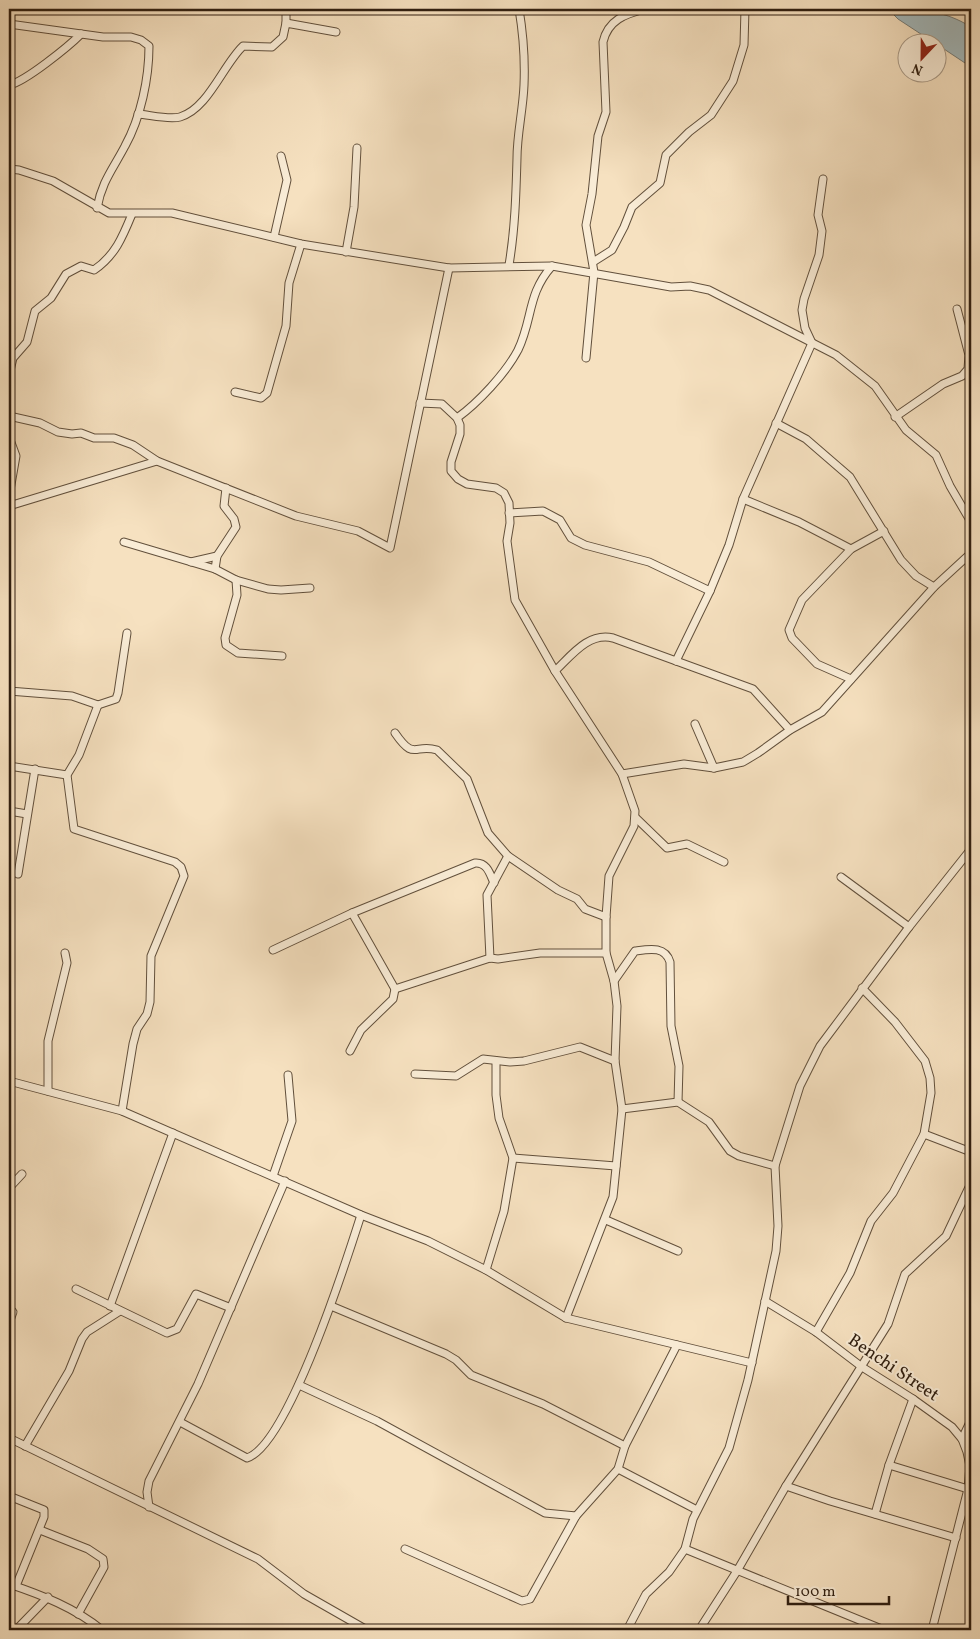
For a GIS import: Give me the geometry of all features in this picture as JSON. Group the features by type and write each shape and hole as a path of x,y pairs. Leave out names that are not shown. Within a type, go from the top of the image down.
{"street":[{"path":"138,114 180,117 193,110 211,92 231,57 242,46 272,47 283,37 286,9"},
{"path":"509,265 515,219 513,207 517,193 517,158 524,86 519,9"},
{"path":"586,358 594,272 586,224 592,194 598,136 606,112 603,42 605,33 614,21 645,9"},
{"path":"593,262 612,250 632,207 660,183 666,155 689,132 711,115 733,81 744,44 745,9"},
{"path":"286,23 336,32"},
{"path":"9,24 81,34 131,37 141,40 149,46 149,65 138,114 126,145 104,180 97,208"},
{"path":"9,85 41,66 72,44 81,34"},
{"path":"346,252 354,207 357,148"},
{"path":"274,238 287,180 281,156"},
{"path":"9,169 19,170 53,181 80,194 97,208 109,213 172,213 301,244 449,268 509,265 552,266 671,287 690,286 709,290 836,356 875,386 895,417 906,430 936,455 950,486 971,522"},
{"path":"676,661 710,591 729,544 743,499 812,343 805,328 802,310 819,255 822,231 818,215 823,179"},
{"path":"9,375 13,358 27,342 35,311 51,298 66,274 81,266 94,270 108,261 121,240 132,214"},
{"path":"235,392 261,398 267,393 286,326 289,283 301,244"},
{"path":"457,418 471,408 505,369 518,350 535,291 542,277 552,266"},
{"path":"9,416 40,423 58,432 72,434 81,432 94,438 114,438 133,445 157,461 296,516 358,532 390,548 449,268"},
{"path":"895,417 943,384 962,376 968,369 969,356 958,309"},
{"path":"420,403 442,404 457,418 460,425 460,434 451,462 451,471 467,484 496,488 504,492 509,503 510,513 507,541 515,600 555,671 622,774 636,818 667,848 687,844 724,862"},
{"path":"776,423 806,439 850,477 901,560 916,576 934,587"},
{"path":"9,438 16,456 9,496"},
{"path":"9,506 157,461"},
{"path":"215,569 217,556 236,527 234,519 224,506 226,488"},
{"path":"743,499 799,522 850,549"},
{"path":"510,513 544,512 560,520 571,538 584,545 649,562 710,591"},
{"path":"852,679 817,664 792,638 789,630 802,600 850,549 884,531"},
{"path":"124,542 215,569 236,580 281,590 310,588"},
{"path":"622,774 684,764 714,768 743,762 790,730 822,712 934,587 971,552"},
{"path":"190,562 217,556"},
{"path":"236,580 237,595 225,638 226,645 238,653 282,656"},
{"path":"9,691 72,696 98,705 116,699 127,633"},
{"path":"555,671 579,647 590,640 605,636 753,690 790,730"},
{"path":"98,705 79,755 66,774 74,829 175,862 183,871 184,876 151,956 150,1002 147,1014 137,1029 133,1044 122,1111"},
{"path":"695,724 714,768"},
{"path":"395,733 408,748 418,751 436,750 456,766 473,788 480,818 488,833 508,856 558,890 577,899 585,910 606,917"},
{"path":"9,766 66,774"},
{"path":"18,874 34,769"},
{"path":"9,811 27,814"},
{"path":"566,1318 606,1220 613,1197 622,1109 615,1061 617,1034 614,981 606,953 606,917 609,876 617,856 630,836 636,818"},
{"path":"627,1630 646,1594 669,1572 685,1549 697,1510 713,1483 729,1448 752,1363 777,1245 775,1166 791,1108 809,1064 862,988 909,927 968,860 971,849"},
{"path":"490,958 487,895 508,856"},
{"path":"273,950 352,913 475,863 480,863 487,868 494,883"},
{"path":"841,877 909,927"},
{"path":"350,1050 361,1030 393,999 396,989 352,913"},
{"path":"614,981 635,951 661,950 667,954 670,962 671,1026 679,1066 678,1102"},
{"path":"396,989 421,979 438,977 490,958 498,959 540,952 606,953"},
{"path":"48,1091 48,1041 67,963 66,953"},
{"path":"816,1332 850,1273 871,1221 893,1193 924,1134 931,1085 925,1061 895,1022 862,988"},
{"path":"414,1074 456,1076 483,1058 496,1061 524,1061 580,1047 615,1061"},
{"path":"486,1270 504,1211 513,1158 499,1118 496,1095 496,1061"},
{"path":"273,1176 292,1121 288,1075"},
{"path":"9,1081 122,1111 361,1215 428,1242 486,1270 566,1318 752,1363"},
{"path":"622,1109 678,1102 709,1122 730,1151 739,1156 775,1166"},
{"path":"110,1306 173,1133"},
{"path":"924,1134 971,1152"},
{"path":"513,1158 616,1166"},
{"path":"9,1188 22,1174"},
{"path":"149,1507 147,1492 149,1481 168,1441 180,1422 286,1181"},
{"path":"699,1630 737,1571 786,1486 888,1324 906,1274 946,1236 971,1183"},
{"path":"180,1422 243,1457 250,1458 266,1442 299,1385 331,1306 361,1215"},
{"path":"606,1220 678,1251"},
{"path":"76,1289 167,1333 177,1329 196,1294 231,1308"},
{"name":"Benchi Street","path":"765,1301 816,1332 862,1367 942,1418 962,1439 970,1466 968,1489 932,1630"},
{"path":"331,1306 446,1354 456,1360 471,1375 542,1404 625,1446"},
{"path":"9,1308 14,1312 9,1323"},
{"path":"24,1446 69,1371 82,1339 87,1332 120,1311"},
{"path":"405,1549 525,1601 531,1598 576,1516 618,1469 625,1446 677,1345"},
{"path":"299,1385 377,1421 545,1513 576,1516"},
{"path":"875,1514 889,1465 913,1399"},
{"path":"962,1439 971,1420"},
{"path":"9,1438 258,1559 304,1594 356,1628 367,1630"},
{"path":"889,1465 968,1489"},
{"path":"618,1469 697,1510"},
{"path":"786,1486 956,1538"},
{"path":"9,1496 44,1510 40,1530 12,1585 48,1597 102,1630"},
{"path":"40,1530 88,1549 103,1559 104,1567 78,1614"},
{"path":"685,1549 884,1630"},
{"path":"16,1630 48,1597"}],"water":[{"path":"888,9 910,9 941,14 961,21 971,27 971,67 948,52 948,32 918,32 898,19"}]}
